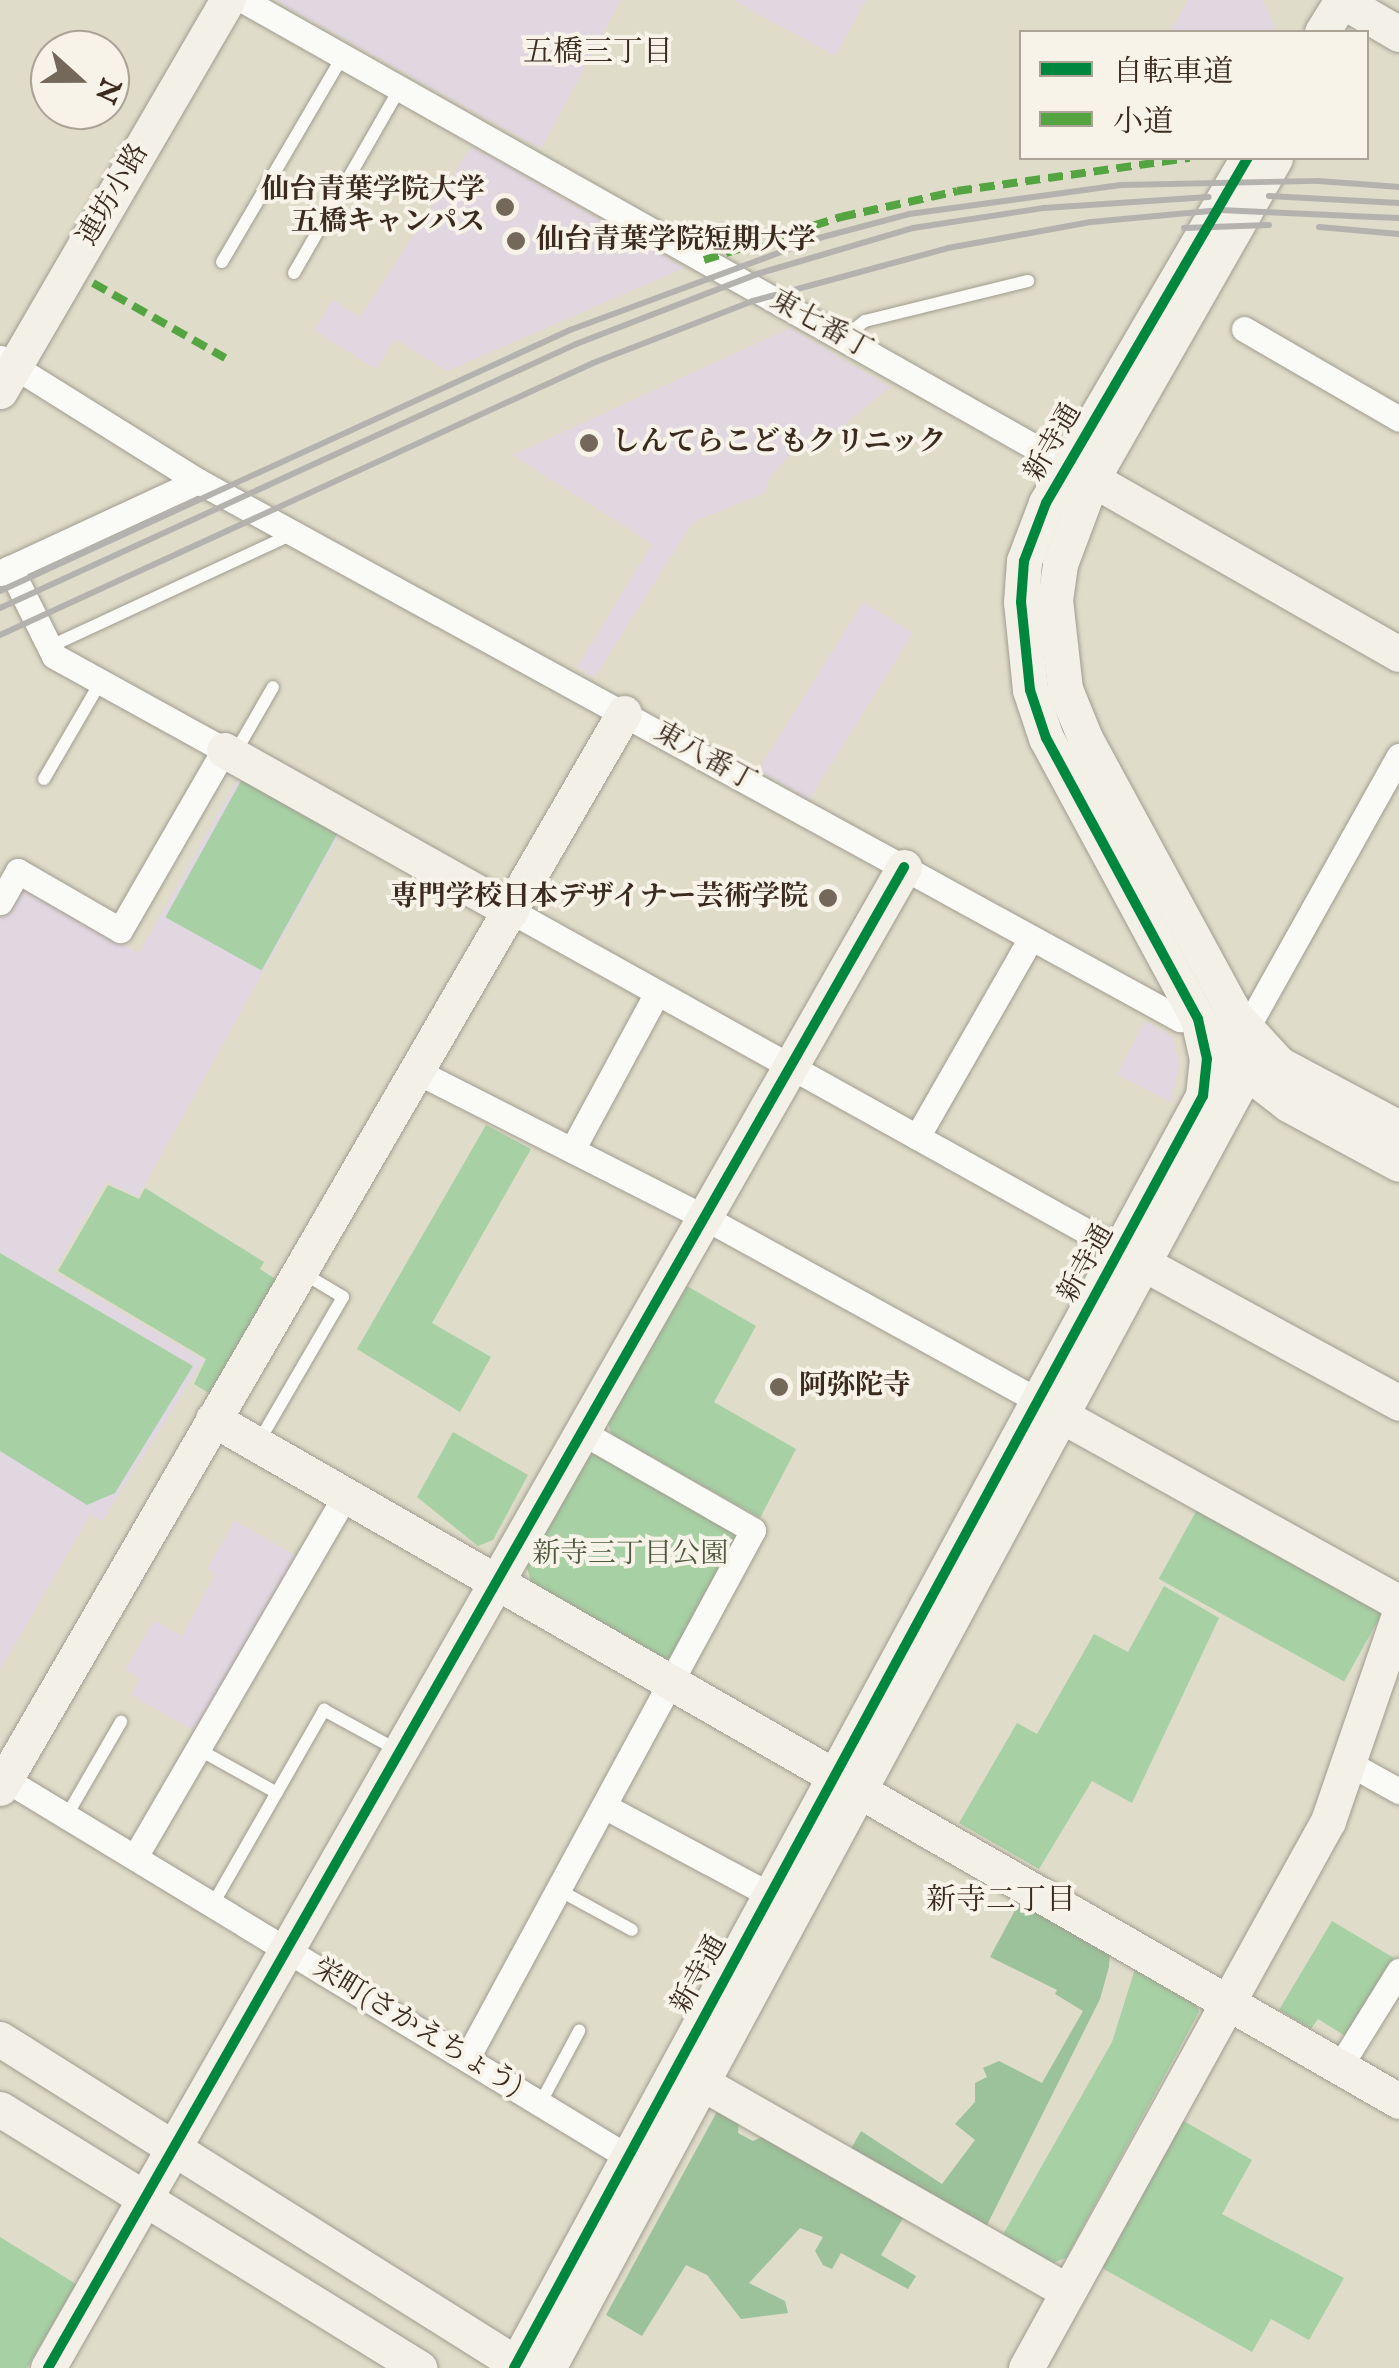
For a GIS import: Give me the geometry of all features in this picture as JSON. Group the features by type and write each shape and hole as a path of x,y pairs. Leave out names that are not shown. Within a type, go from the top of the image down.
{"street":[{"name":"連坊小路","path":"5,372 228,0"},
{"name":"東七番丁","path":"243,0 1399,654"},
{"path":"1324,30 1349,7 1399,34"},
{"name":"新寺通","path":"525,2367 641,2165 1211,1112 1230,1038 1065,689 1055,600 1079,472 1247,160"},
{"name":"新寺通","path":"1230,1038 1168,962 1046,738 1030,690 1020,602 1024,561 1274,160"},
{"path":"1244,329 1399,419"},
{"name":"東八番丁","path":"5,372 1180,1019 1230,1038 1399,1128"},
{"path":"198,481 5,570 49,647 100,681 657,993 1399,1403"},
{"path":"2,1781 624,713"},
{"path":"0,902 18,872 120,930 229,753"},
{"path":"1230,1038 1399,756"},
{"path":"48,2368 904,867"},
{"path":"917,1137 1031,938"},
{"path":"1116,984 1168,962"},
{"path":"572,1150 657,993"},
{"name":"東八番丁","path":"1230,1038 1288,1104 1399,1164"},
{"name":"新寺通","path":"1211,1112 1207,1059 1230,1038"},
{"path":"418,1072 702,1216 1399,1603"},
{"path":"1211,1112 1288,1104"},
{"path":"213,1420 1399,2101"},
{"path":"468,2056 753,1530 580,1431"},
{"path":"135,1857 346,1495"},
{"path":"1026,2368 1328,1822 1352,1765 1399,1615"},
{"path":"1352,1765 1399,1791"},
{"name":"栄町(さかえちょう)","path":"2,1781 468,2056 641,2165"},
{"name":"新寺通","path":"689,2075 770,1895 849,1784"},
{"path":"604,1806 770,1895"},
{"path":"1340,2066 1399,1971"},
{"path":"0,2040 525,2367"},
{"path":"689,2075 1068,2292"},
{"path":"0,2109 420,2368"}],"lane":[{"path":"222,262 343,56"},
{"path":"294,273 400,88"},
{"path":"843,338 865,321 1028,282"},
{"path":"49,647 296,532"},
{"path":"44,780 100,681"},
{"path":"229,753 273,688"},
{"path":"256,1445 343,1297 300,1272"},
{"path":"213,1904 324,1710 398,1751"},
{"path":"67,1816 121,1722"},
{"path":"198,1748 277,1793"},
{"path":"558,1890 632,1930"},
{"path":"540,2102 579,2031"}],"shaded area":[{"path":"275,0 621,0 541,149"},
{"path":"733,0 866,0 835,56"},
{"path":"1188,0 1263,0 1275,30 1171,30"},
{"name":"仙台青葉学院大学 五橋キャンパス","path":"472,146 684,268 447,371 395,339 376,369 314,330 333,300 360,317"},
{"path":"790,328 890,387 810,453 798,445 768,480 766,492 693,522 594,678 577,667 652,544 513,455"},
{"path":"863,602 913,633 809,800 759,769"},
{"path":"240,775 341,832 138,1197 106,1182 54,1272 204,1360 102,1521 90,1515 0,1670 0,917 15,892 26,888 139,953"},
{"path":"1145,1021 1173,1037 1179,1066 1171,1103 1117,1074"},
{"path":"235,1521 296,1556 196,1732 131,1695 140,1678 125,1670 154,1620 182,1636 215,1574 207,1569"}],"green space":[{"path":"242,779 338,832 262,971 165,917"},
{"path":"486,1125 531,1149 432,1323 491,1357 460,1412 357,1349"},
{"path":"108,1185 139,1199 145,1188 264,1262 260,1269 277,1280 212,1395 194,1384 206,1359 58,1271"},
{"path":"0,1253 193,1366 115,1493 87,1505 0,1451"},
{"path":"687,1286 756,1326 714,1402 796,1449 760,1518 611,1434 608,1422"},
{"path":"453,1432 528,1475 493,1540 478,1546 417,1497"},
{"name":"新寺三丁目公園","path":"599,1453 732,1529 736,1542 678,1654 663,1660 531,1582 526,1564 586,1457"},
{"path":"1198,1508 1383,1611 1344,1682 1159,1579"},
{"path":"1164,1586 1219,1618 1132,1803 1092,1781 1039,1869 959,1823 1017,1723 1037,1734 1094,1634 1128,1652"},
{"path":"1019,1903 1110,1953 1109,1967 1100,1999 985,2229 848,2154 861,2131 942,2184 975,2140 955,2124 975,2102 975,2083 987,2077 983,2068 999,2061 1042,2083 1083,2011 1055,1994 1057,1990 990,1957"},
{"path":"1332,1921 1394,1958 1347,2037 1318,2019 1311,2029 1279,2010"},
{"path":"1135,1969 1195,2002 1199,2012 1066,2258 1047,2265 1001,2238 1112,2042"},
{"path":"719,2108 739,2119 738,2133 753,2141 769,2134 906,2213 881,2255 916,2276 908,2289 841,2253 832,2269 823,2265 815,2251 823,2237 800,2228 749,2283 785,2301 788,2313 741,2319 707,2275 686,2265 642,2336 606,2315"},
{"path":"1182,2120 1252,2160 1222,2214 1344,2278 1309,2340 1271,2319 1252,2352 1102,2268"},
{"path":"0,2237 76,2284 27,2368 0,2368"}],"railway":[{"path":"0,591 570,330 819,238 909,214 1121,185 1318,181 1399,187"},
{"path":"1269,196 1399,203"},
{"path":"0,608 576,344 757,274 913,228 1044,208 1209,197"},
{"path":"0,635 593,363 753,301 948,248 1091,222 1220,210 1399,218"},
{"path":"1184,228 1269,225"},
{"path":"1319,227 1399,234"}],"marked path":[{"path":"704,260 841,217 957,191 1176,160"},
{"path":"93,283 225,358"}],"cycle path":[{"path":"514,2368 1203,1096 1207,1059 1198,1019 1046,738 1030,690 1021,602 1024,561 1046,503 1247,160"},
{"path":"48,2368 904,867"}],"place":[{"name":"仙台青葉学院大学 五橋キャンパス","path":"505,207"},
{"name":"仙台青葉学院短期大学","path":"516,241"},
{"name":"しんてらこどもクリニック","path":"589,443"},
{"name":"専門学校日本デザイナー芸術学院","path":"828,898"},
{"name":"阿弥陀寺","path":"779,1387"}],"district":[{"name":"五橋三丁目","path":"598,53"},
{"name":"新寺二丁目","path":"1001,1901"}]}
